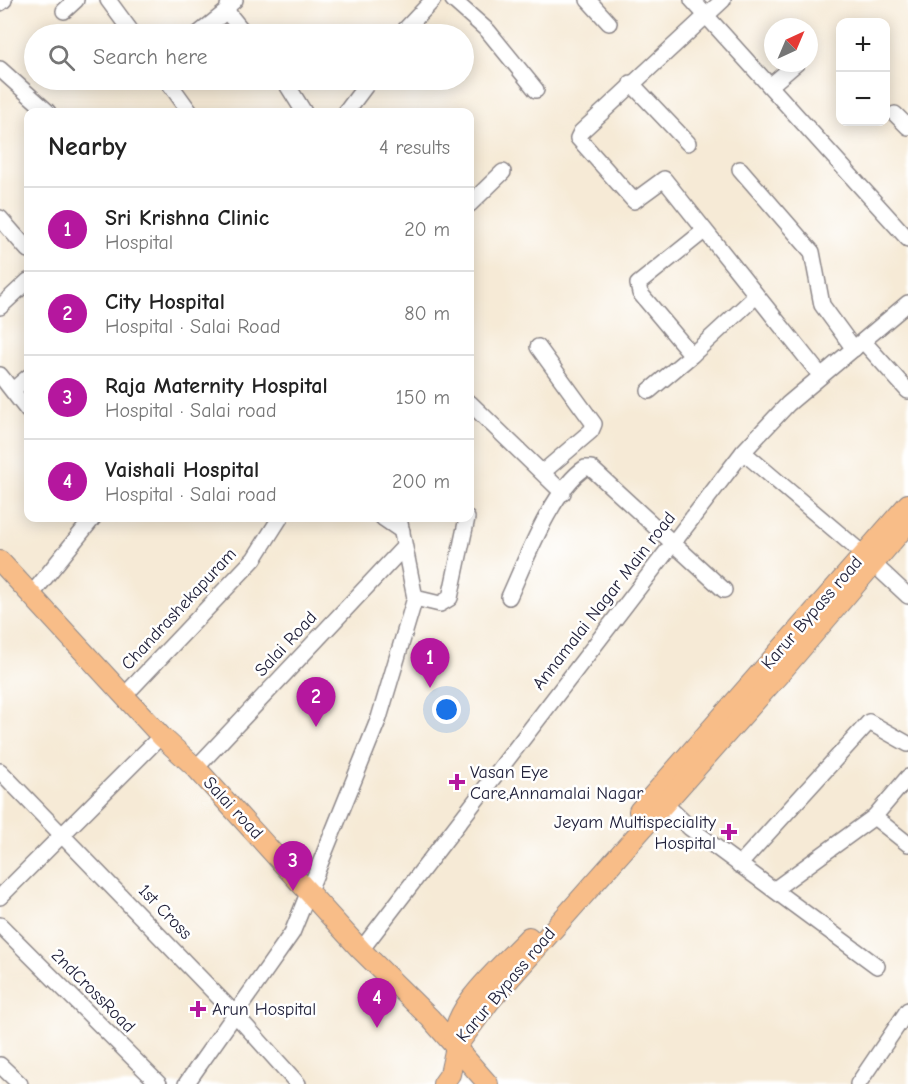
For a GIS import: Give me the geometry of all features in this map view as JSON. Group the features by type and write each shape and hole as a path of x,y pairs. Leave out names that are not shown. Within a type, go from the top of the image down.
{"main road":[{"name":"Karur Bypass road","path":"456,1047 490,1001 664,803 869,559 908,504"},
{"name":"Karur Bypass road","path":"456,1047 452,1033 459,1014 469,1002 869,559 908,523"},
{"name":"Salai road","path":"0,562 161,736 196,768 310,891 361,950 456,1047 488,1084"},
{"path":"443,1084 450,1074 456,1047"}],"street":[{"path":"0,3 4,0"},
{"path":"64,11 76,0"},
{"path":"108,0 126,24"},
{"path":"453,0 488,31 536,90"},
{"path":"588,0 609,23"},
{"path":"692,0 908,239"},
{"path":"723,0 631,83 581,132 579,140 634,201 664,179 821,376"},
{"path":"409,24 422,4"},
{"path":"209,24 231,5"},
{"path":"231,5 230,17 236,24"},
{"path":"0,69 44,108"},
{"path":"770,86 786,72"},
{"path":"631,83 688,143"},
{"path":"174,90 187,108"},
{"path":"290,90 302,108"},
{"path":"349,108 362,90"},
{"path":"895,114 908,127"},
{"path":"740,169 812,252 820,301 858,345 908,391"},
{"path":"474,200 503,172"},
{"path":"0,218 24,245"},
{"path":"692,355 638,288 640,281 704,231"},
{"path":"0,307 24,285"},
{"path":"649,391 756,296"},
{"name":"Annamalai Nagar Main road","path":"361,950 543,710 674,545 743,452 788,404 908,303"},
{"path":"537,347 594,424 591,431 543,472"},
{"path":"0,375 24,405"},
{"path":"13,390 24,380"},
{"path":"474,407 563,493"},
{"path":"743,452 869,559 908,596"},
{"path":"509,597 547,516 579,472 591,468 724,590"},
{"path":"32,594 90,522"},
{"name":"Chandrashekapuram","path":"124,696 254,559 277,522"},
{"path":"415,598 440,604 450,598 466,522"},
{"path":"186,1084 292,933 379,718 415,598 400,524"},
{"name":"Salai Road","path":"196,768 404,547"},
{"path":"739,865 869,722 905,737"},
{"path":"0,897 161,736"},
{"name":"1st Cross","path":"0,771 235,1014 298,1084"},
{"path":"775,889 874,817 908,777"},
{"path":"664,803 690,828 877,966"},
{"path":"874,817 908,844"},
{"name":"2ndCrossRoad","path":"0,925 159,1084"},
{"path":"858,1084 908,1010"},
{"path":"0,1065 20,1084"}],"place":[{"name":"Sri Krishna Clinic","path":"430,688"},
{"name":"City Hospital","path":"316,727"},
{"name":"Vasan Eye Care,Annamalai Nagar","path":"457,782"},
{"name":"Jeyam Multispeciality Hospital","path":"729,832"},
{"name":"Raja Maternity Hospital","path":"293,891"},
{"name":"Arun Hospital","path":"198,1009"},
{"name":"Vaishali Hospital","path":"377,1028"}]}
